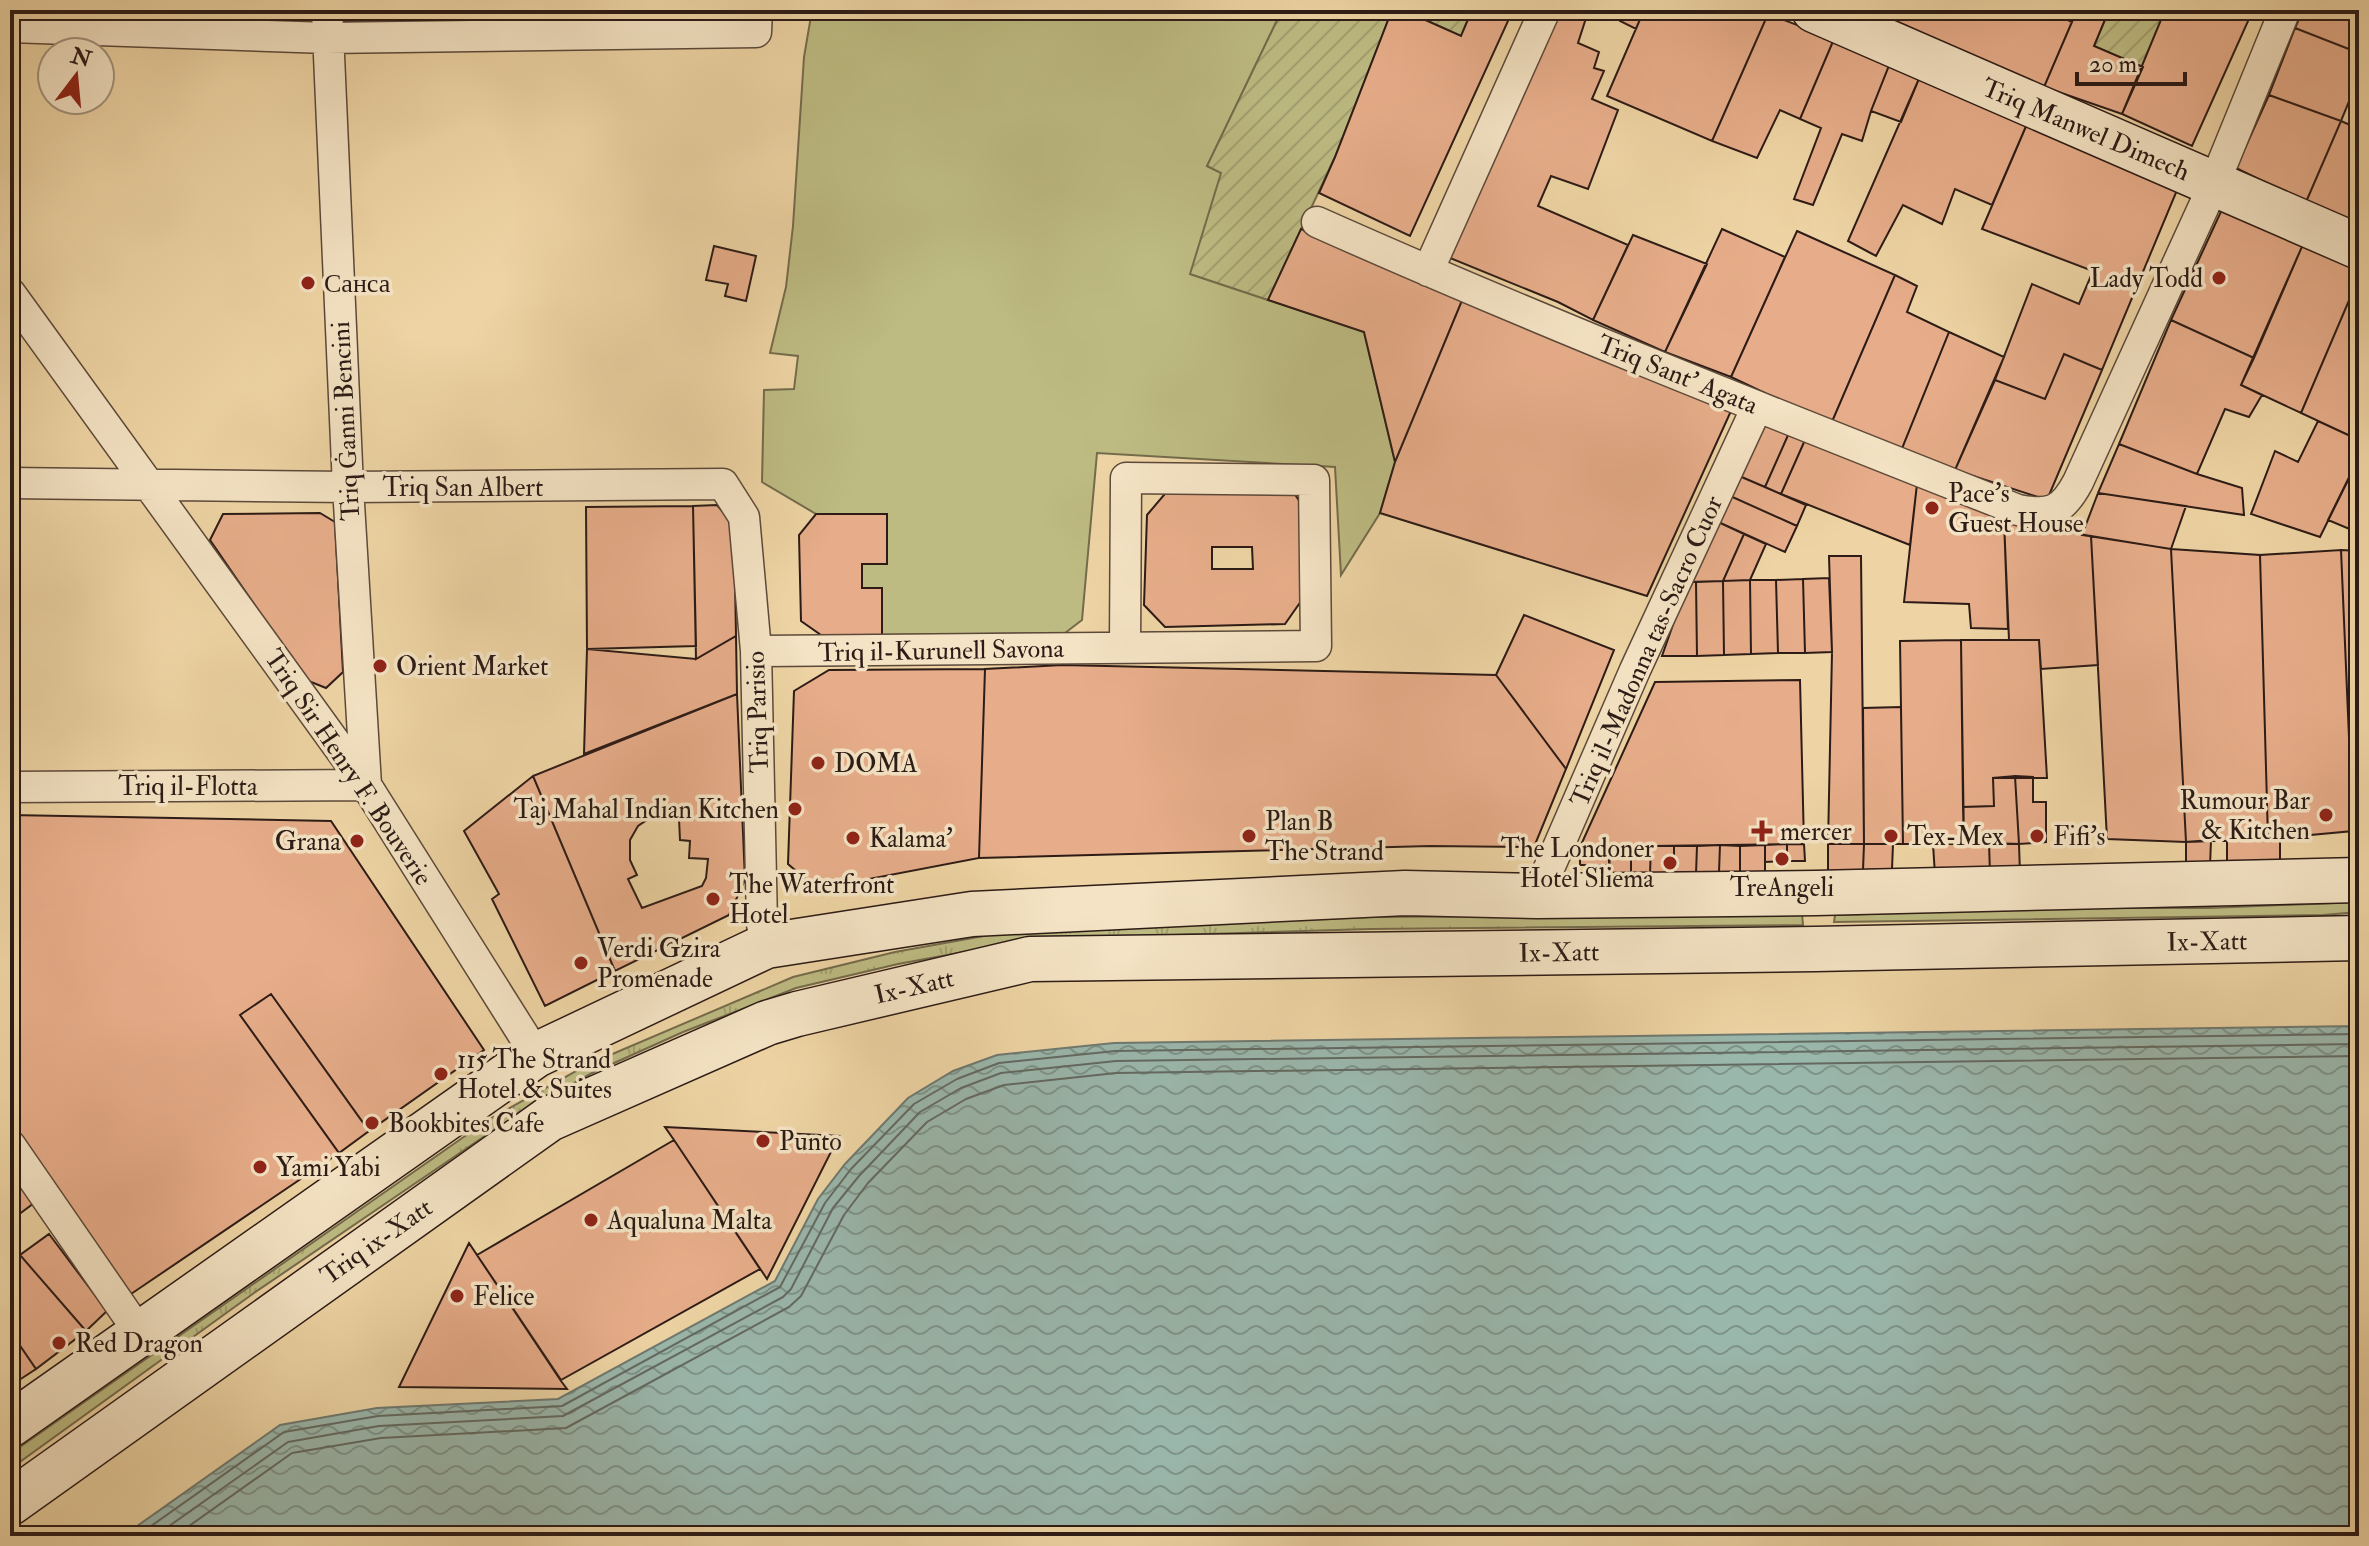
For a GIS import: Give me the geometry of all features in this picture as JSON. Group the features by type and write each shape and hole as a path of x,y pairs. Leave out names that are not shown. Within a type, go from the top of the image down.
{"main road":[{"name":"Triq Manwel Dimech","path":"1814,10 2359,247"},
{"path":"10,1425 536,1055 766,946 972,914 1405,893 1537,896 1816,893 2359,880"},
{"name":"Ix-Xatt","path":"767,1023 1030,959 1815,949 2359,938"},
{"name":"Triq ix-Xatt","path":"10,1503 549,1119 767,1023"}],"street":[{"path":"1428,271 1545,10"},
{"path":"2214,184 2285,10"},
{"path":"10,27 756,21"},
{"name":"Triq Ġanni Bencini","path":"327,24 348,487 366,785"},
{"name":"Triq Sant' Agata","path":"1317,222 1757,407 2018,510 2043,515 2067,502 2214,184"},
{"name":"Triq Sir Henry F. Bouverie","path":"10,293 366,785 536,1055"},
{"name":"Triq il-Madonna tas-Sacro Cuor","path":"1537,896 1635,670 1757,407"},
{"name":"Triq il-Kurunell Savona","path":"756,651 1125,648 1316,646 1314,480 1126,478 1125,648"},
{"name":"Triq San Albert","path":"10,483 348,487 723,484"},
{"name":"Triq Parisio","path":"723,484 744,517 756,651 762,924 766,946"},
{"name":"Triq il-Flotta","path":"10,787 366,785"},
{"path":"10,1145 139,1332"}],"green space":[{"path":"820,10 1282,10 1207,166 1222,173 1191,274 1364,332 1395,462 1380,513 1341,575 1335,467 1097,453 1082,620 1065,633 882,635 882,588 862,588 862,564 887,564 887,515 816,514 762,482 764,390 794,389 798,356 770,353 786,287 804,57 811,16"},
{"path":"1282,10 1392,10 1335,157 1268,300 1190,274 1221,173 1207,166"},
{"path":"1404,10 1472,10 1461,36"},
{"path":"2109,10 2165,10 2143,67 2094,46"},
{"path":"2359,902 2359,912 2323,915 1834,922 1835,915"},
{"path":"1802,914 1803,925 1371,929 1076,938 1007,944 898,964 796,988 683,1032 592,1073 495,1129 254,1293 10,1469 10,1454 488,1120 589,1064 793,977 895,952 1006,932 1370,917"}],"water":[{"path":"2359,1026 2359,1536 123,1536 280,1425 377,1408 558,1399 775,1281 818,1199 845,1164 908,1098 953,1071 997,1055 1114,1043"}],"building":[{"path":"344,10 542,10 541,21 344,22"},
{"path":"555,10 738,10 738,11 555,20"},
{"path":"1392,10 1403,10 1461,36 1472,10 1513,10 1410,236 1319,193"},
{"path":"1559,10 1587,15 1578,43 1599,52 1594,68 1604,71 1592,99 1618,110 1588,189 1551,176 1538,206 1628,245 1593,320 1558,302 1450,258"},
{"path":"1623,10 1644,10 1636,29 1620,21"},
{"path":"1644,10 1760,10 1768,14 1712,141 1607,96"},
{"path":"1871,10 2047,10 2072,22 2044,87"},
{"path":"2077,10 2109,10 2094,46 2143,67 2122,114 2044,87"},
{"path":"2165,10 2253,10 2192,146 2122,114"},
{"path":"2303,10 2359,10 2359,53 2295,28"},
{"path":"1768,14 1834,39 1800,119 1780,110 1757,158 1712,141"},
{"path":"2295,28 2359,53 2359,77 2341,121 2269,95"},
{"path":"1834,39 1890,63 1862,141 1842,134 1813,205 1794,199 1821,128 1800,119"},
{"path":"1890,63 1921,74 1901,122 1871,111"},
{"path":"1921,74 2030,117 1992,205 1955,189 1942,224 1903,205 1876,256 1848,241"},
{"path":"2269,95 2341,121 2306,202 2236,168"},
{"path":"2030,117 2180,183 2102,370 2064,354 2045,399 1995,380 2032,284 2079,304 2093,271 1982,229"},
{"path":"2341,121 2359,129 2359,225 2306,202"},
{"path":"2224,205 2304,242 2254,358 2171,320"},
{"path":"1301,229 1463,298 1395,462 1364,332 1268,300"},
{"path":"1722,229 1785,257 1731,377 1665,352"},
{"path":"1797,231 1895,275 1831,424 1731,377"},
{"path":"1633,235 1707,264 1665,352 1593,320"},
{"path":"2304,242 2359,268 2359,277 2301,413 2241,385"},
{"path":"714,246 756,256 746,301 725,296 728,284 706,280"},
{"path":"1895,275 1917,286 1907,312 1949,332 1901,451 1831,424"},
{"path":"2359,277 2359,440 2301,413"},
{"path":"1463,298 1731,411 1647,596 1380,513 1395,462"},
{"path":"2171,320 2254,358 2241,385 2262,395 2249,417 2225,409 2197,474 2119,444"},
{"path":"1949,332 2004,357 1955,470 1901,451"},
{"path":"2064,354 2102,370 2047,500 1955,470 1995,380 2045,399"},
{"path":"1760,420 1789,433 1765,487 1737,475"},
{"path":"2318,421 2359,440 2359,458 2320,537 2251,514 2275,451 2298,462"},
{"path":"1789,433 1805,440 1781,494 1765,487"},
{"path":"1805,440 1917,484 1910,545 1781,494"},
{"path":"2119,444 2242,488 2244,515 2098,493"},
{"path":"2355,465 2359,467 2359,533 2328,520"},
{"path":"1737,475 1806,505 1797,526 1728,495"},
{"path":"1917,484 2004,520 2008,629 1971,628 1969,604 1904,602"},
{"path":"1169,489 1292,490 1306,511 1306,594 1285,624 1165,627 1144,605 1147,515","holes":["1212,547 1252,547 1253,569 1212,569"]},
{"path":"2098,493 2186,506 2171,549 2082,535"},
{"path":"1728,495 1797,526 1785,552 1716,521"},
{"path":"717,505 734,525 736,636 696,659 693,506"},
{"path":"693,506 696,646 587,649 586,507"},
{"path":"320,513 335,522 343,672 326,688 306,680 210,540 223,514"},
{"path":"816,514 887,514 887,564 862,564 862,588 882,588 882,635 821,635 801,621 799,535"},
{"path":"2004,520 2091,536 2098,665 2041,669 2039,640 2009,640"},
{"path":"1716,521 1744,534 1723,581 1688,582"},
{"path":"1744,534 1766,544 1750,580 1723,581"},
{"path":"2091,536 2171,549 2186,842 2107,839"},
{"path":"2171,549 2260,555 2268,839 2186,842"},
{"path":"2341,550 2359,551 2359,830 2353,831"},
{"path":"2341,550 2353,831 2268,839 2260,555"},
{"path":"1829,556 1861,556 1864,844 1828,844 1832,652"},
{"path":"1829,578 1832,652 1805,653 1803,579"},
{"path":"1803,579 1805,653 1778,653 1776,580"},
{"path":"1750,580 1776,580 1778,653 1751,654"},
{"path":"1750,580 1751,654 1724,655 1723,581"},
{"path":"1723,581 1724,655 1697,656 1696,582"},
{"path":"1688,582 1696,582 1697,656 1662,656"},
{"path":"1524,615 1614,650 1566,769 1496,675"},
{"path":"736,636 737,694 584,754 587,649 696,659"},
{"path":"1961,640 1964,844 1903,844 1900,641"},
{"path":"1961,640 2039,640 2047,778 1993,778 1994,806 1963,807"},
{"path":"1062,665 1496,675 1566,769 1534,847 1430,846 979,858 985,669"},
{"path":"985,669 979,858 817,889 788,864 794,691 829,670"},
{"path":"1800,680 1804,844 1580,847 1655,682"},
{"path":"737,694 745,880 729,915 615,971 533,776","holes":["667,816 679,819 680,840 690,841 689,858 708,859 706,878 702,886 642,908 628,879 637,875 630,860 630,840 638,826 650,818"]},
{"path":"1901,707 1903,844 1864,844 1863,708"},
{"path":"533,776 615,971 545,1006 492,899 499,894 464,831"},
{"path":"2015,776 2019,844 1964,844 1963,807 1994,806 1993,778"},
{"path":"2015,776 2033,777 2033,802 2046,802 2046,842 2019,844"},
{"path":"10,815 331,821 484,1050 369,1131 271,994 240,1015 339,1153 131,1294 10,1126"},
{"path":"2280,838 2280,867 2227,868 2227,840"},
{"path":"2211,840 2210,867 2186,866 2186,842"},
{"path":"1989,843 1990,874 1935,875 1933,844"},
{"path":"1989,843 2019,844 2020,874 1990,874"},
{"path":"1787,844 1804,844 1805,861 1787,861"},
{"path":"1787,844 1787,861 1765,862 1765,845"},
{"path":"1828,844 1864,844 1863,870 1828,871"},
{"path":"1864,844 1893,844 1892,869 1863,870"},
{"path":"1720,845 1740,846 1740,873 1719,872"},
{"path":"1720,845 1719,872 1696,874 1697,846"},
{"path":"1765,845 1765,873 1740,873 1740,846"},
{"path":"1609,846 1631,847 1631,875 1610,875"},
{"path":"1609,846 1609,865 1580,865 1580,847"},
{"path":"1651,846 1674,846 1674,874 1650,874"},
{"path":"1651,846 1650,874 1631,875 1631,847"},
{"path":"1674,846 1697,846 1696,874 1674,874"},
{"path":"271,994 369,1131 339,1153 240,1015"},
{"path":"665,1127 839,1136 767,1279 674,1140"},
{"path":"674,1140 760,1269 561,1380 477,1255"},
{"path":"13,1174 34,1203 10,1221 10,1176"},
{"path":"49,1234 107,1311 86,1331 20,1255"},
{"path":"10,1238 20,1255 86,1331 36,1369 10,1331"},
{"path":"469,1243 561,1381 567,1389 399,1387"},
{"path":"10,1331 36,1369 10,1386"}],"place":[{"name":"Lady Todd","path":"2219,278"},
{"name":"Санса","path":"308,283"},
{"name":"Pace's Guest House","path":"1932,508"},
{"name":"Orient Market","path":"380,666"},
{"name":"DOMA","path":"818,763"},
{"name":"Taj Mahal Indian Kitchen","path":"795,809"},
{"name":"Rumour Bar & Kitchen","path":"2326,815"},
{"name":"mercer","path":"1762,831"},
{"name":"Plan B The Strand","path":"1249,836"},
{"name":"Tex-Mex","path":"1891,836"},
{"name":"Fifi's","path":"2037,836"},
{"name":"Kalama’","path":"853,838"},
{"name":"Grana","path":"357,841"},
{"name":"TreAngeli","path":"1782,859"},
{"name":"The Londoner Hotel Sliema","path":"1670,863"},
{"name":"The Waterfront Hotel","path":"713,899"},
{"name":"Verdi Gzira Promenade","path":"581,963"},
{"name":"115 The Strand Hotel & Suites","path":"441,1074"},
{"name":"Bookbites Cafe","path":"372,1123"},
{"name":"Punto","path":"763,1141"},
{"name":"Yami Yabi","path":"260,1167"},
{"name":"Aqualuna Malta","path":"591,1220"},
{"name":"Felice","path":"457,1296"},
{"name":"Red Dragon","path":"59,1343"}]}
